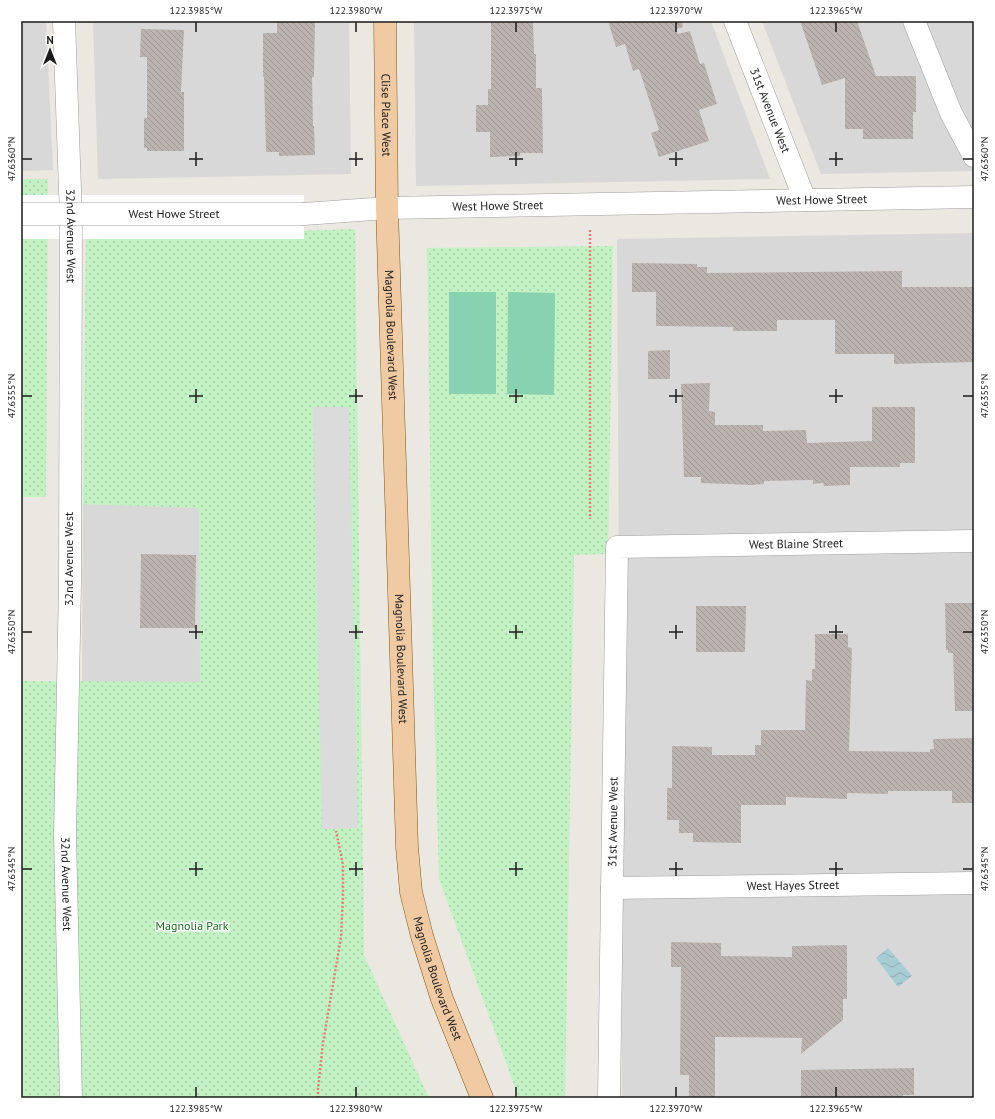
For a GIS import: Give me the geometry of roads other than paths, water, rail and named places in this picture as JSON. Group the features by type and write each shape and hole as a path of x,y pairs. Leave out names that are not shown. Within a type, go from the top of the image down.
{"main road":[{"name":"Clise Place West","path":"385,21 387,208"},
{"name":"Magnolia Boulevard West","path":"387,208 407,839 411,892 422,936 442,999 482,1098"}],"street":[{"name":"32nd Avenue West","path":"64,21 71,218 70,584 65,835 71,1098"},
{"name":"31st Avenue West","path":"735,21 805,200"},
{"path":"914,21 950,113 974,156"},
{"name":"West Howe Street","path":"21,214 304,214 387,208 974,197"},
{"name":"West Blaine Street","path":"617,547 974,541"},
{"name":"31st Avenue West","path":"609,1098 617,547"},
{"name":"West Hayes Street","path":"612,888 974,882"}],"water":[{"path":"888,948 912,976 898,987 876,958"}],"park label":[{"name":"Magnolia Park","path":"192,926"}]}
